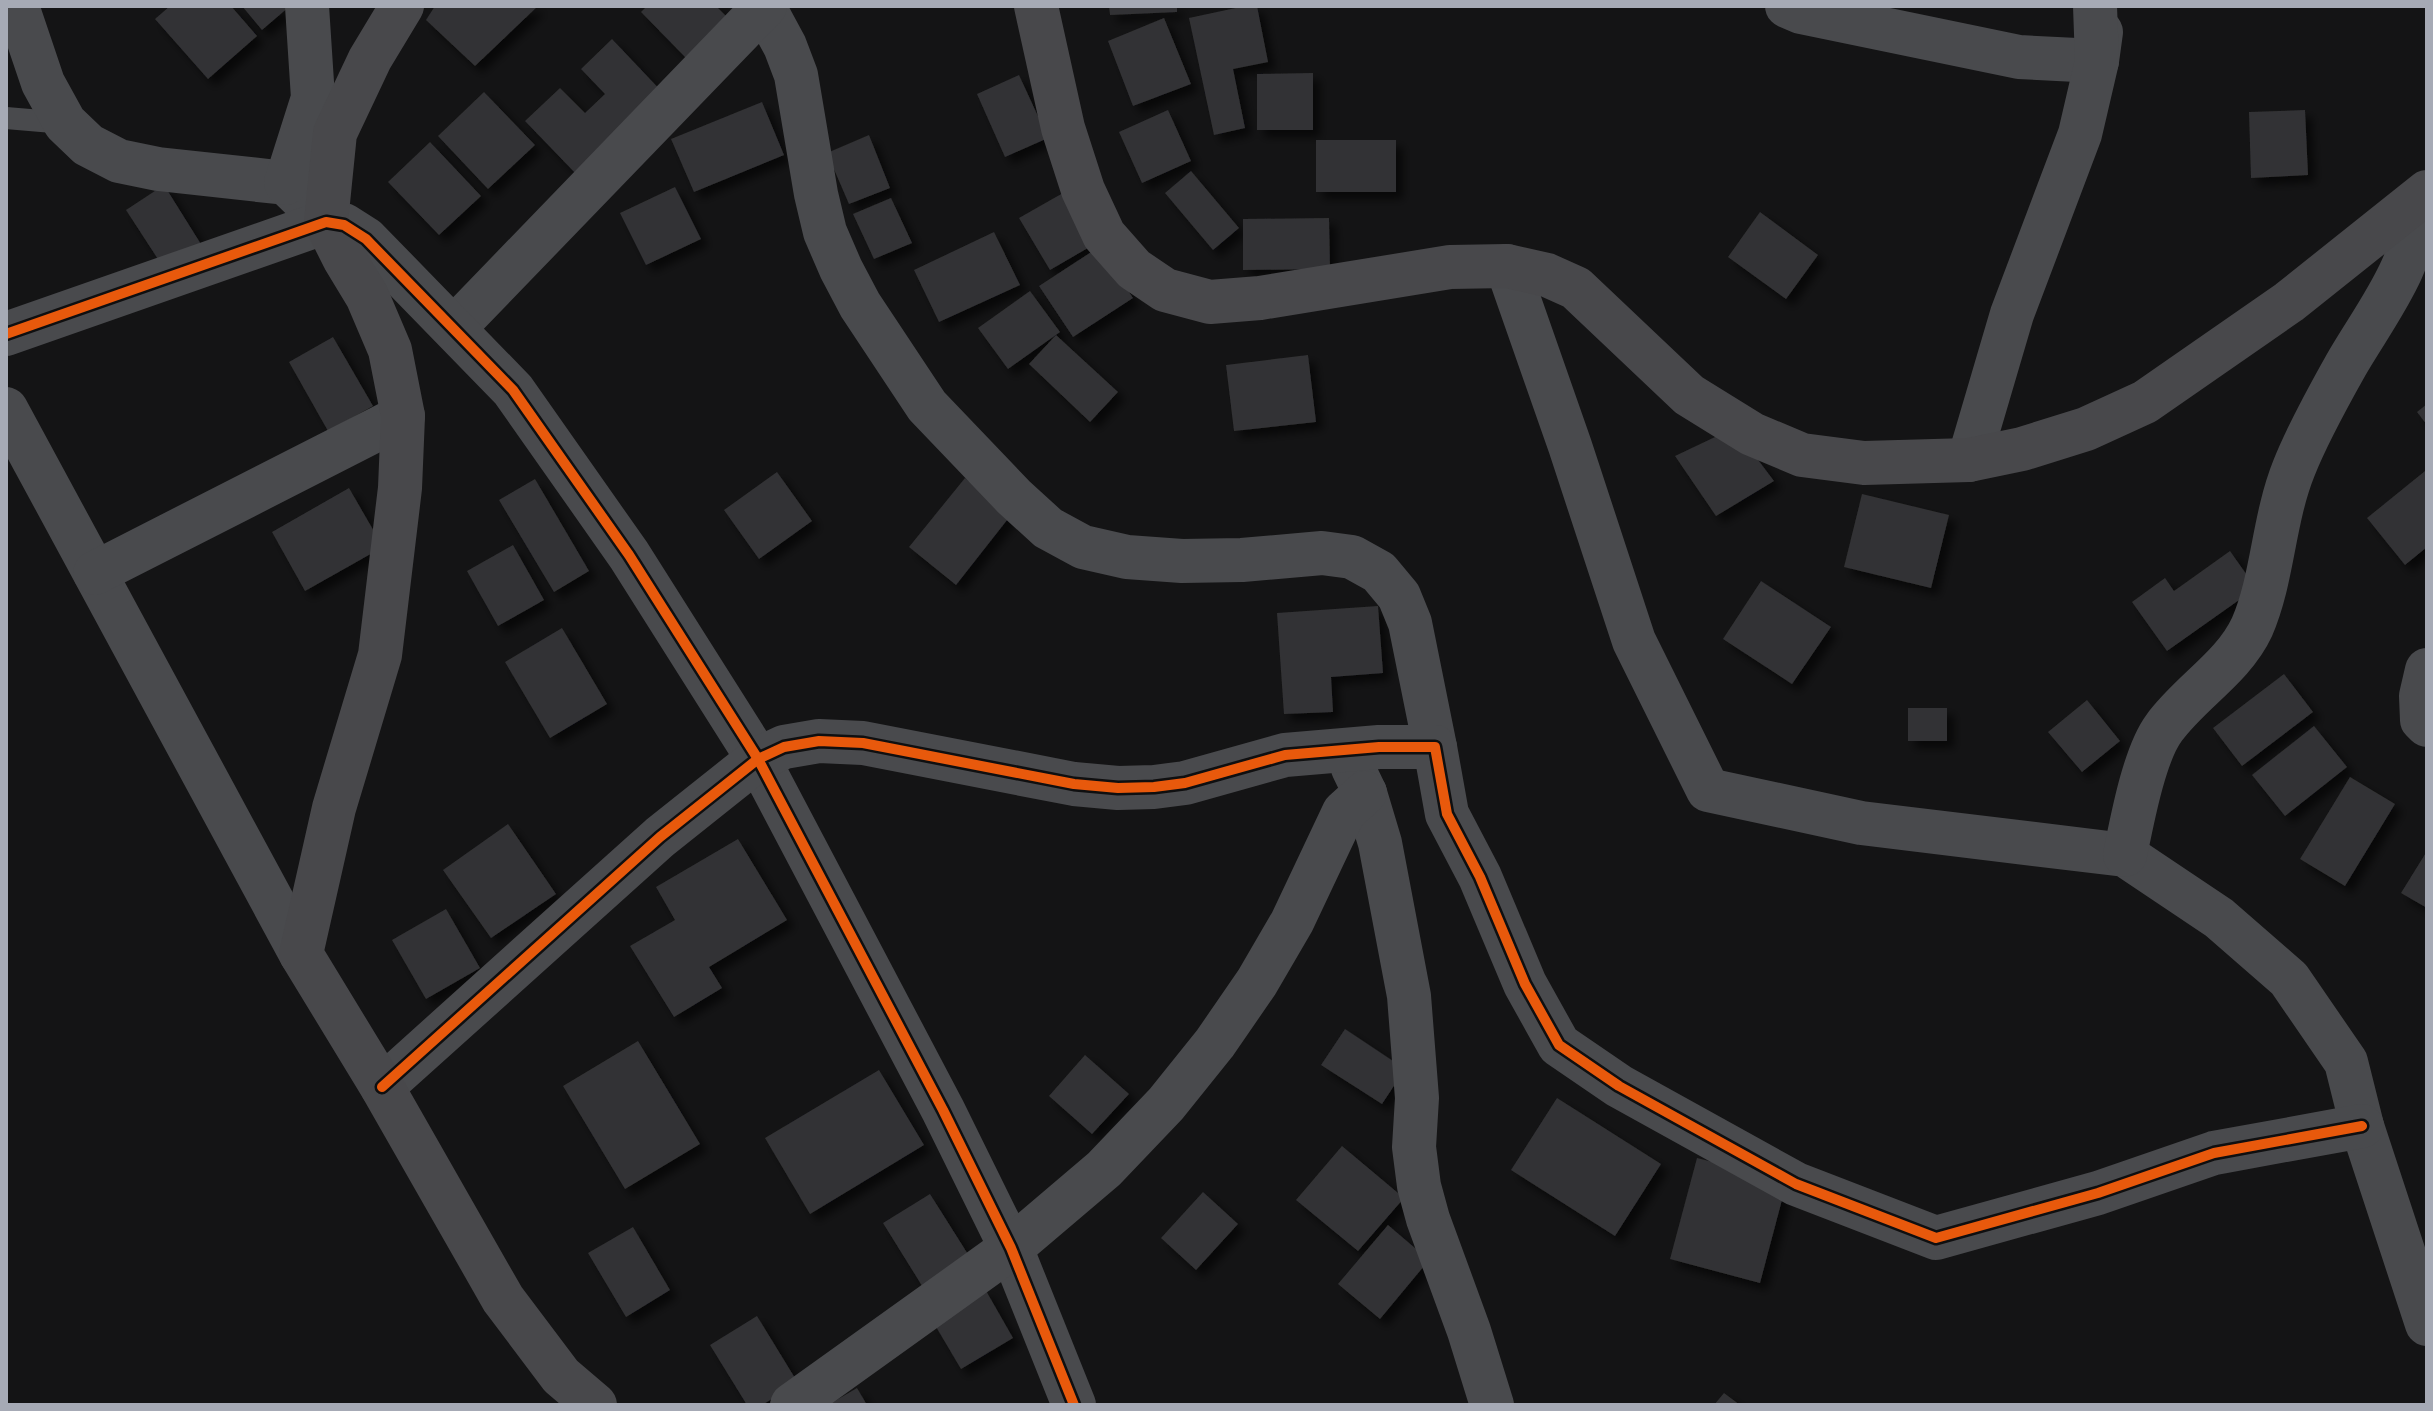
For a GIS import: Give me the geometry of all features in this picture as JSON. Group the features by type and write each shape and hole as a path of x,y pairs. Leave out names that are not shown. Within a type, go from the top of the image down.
{"street":[{"path":"17,6 43,83 65,123 88,145 119,161 158,169 286,183 326,222 367,296 390,350 403,416 400,488 380,655 334,808 301,954"},
{"path":"286,183 313,98 307,6"},
{"path":"326,222 335,133 370,59 402,6"},
{"path":"454,328 765,6 796,75 816,194 825,232 841,269 860,305 927,406 1014,497 1048,528 1083,547 1127,557 1182,561 1242,560 1322,553 1352,557 1379,572 1399,596 1410,623 1447,814 1480,877 1525,984 1559,1045 1619,1086 1796,1184 1936,1238 2098,1193 2214,1153 2362,1126"},
{"path":"1036,6 1063,128 1083,190 1104,235 1134,269 1165,290 1210,302 1260,298 1450,267 1507,266 1547,275 1576,288 1689,395 1752,434 1802,455 1864,463 1969,460 2022,449 2086,429 2145,402 2289,302 2422,196"},
{"path":"1787,6 1801,12 2019,57 2097,61"},
{"path":"2095,6 2097,61"},
{"path":"1969,460 2012,314 2080,134 2097,61 2105,6"},
{"path":"2125,855 2142,784 2162,730 2232,657 2251,629 2261,602 2281,504 2295,466 2345,367 2394,287 2413,242 2422,196"},
{"path":"6,334 326,222 344,225 366,239 513,390 629,555 758,759 943,1110 1011,1248 1074,1405"},
{"path":"1507,266 1634,641 1708,790 1861,823 2125,855 2219,918 2289,979 2346,1062 2362,1126 2427,1324"},
{"path":"6,409 301,954 382,1087 503,1299 561,1376 595,1405"},
{"path":"95,573 403,416"},
{"path":"2427,670 2421,696 2422,720 2427,725"},
{"path":"382,1087 660,837 758,759 784,747 819,741 863,743 1074,784 1142,788 1185,783 1285,755 1345,749 1435,747"},
{"path":"1345,749 1365,793 1380,843 1409,996 1417,1098 1414,1147 1419,1186 1492,1405"},
{"path":"792,1405 1011,1248 1104,1169 1166,1104 1215,1043 1257,982 1292,922 1344,812 1365,793"},
{"path":"537,1345 558,1405"}],"lane":[{"path":"6,118 65,123"}],"building":[{"path":"170,6 231,6 257,36 208,79 155,19"},
{"path":"242,6 290,6 262,30"},
{"path":"435,6 538,6 475,66 426,20"},
{"path":"647,6 716,6 728,18 686,58 641,12"},
{"path":"1109,6 1177,6 1177,12 1110,15"},
{"path":"1257,6 1268,62 1233,69 1245,128 1214,135 1189,18"},
{"path":"1164,18 1191,84 1133,106 1108,41"},
{"path":"612,39 666,96 579,177 525,121 560,88 585,113 605,94 581,69"},
{"path":"1313,73 1313,130 1257,130 1257,74"},
{"path":"1019,75 1048,138 1005,157 977,94"},
{"path":"484,92 535,145 488,189 438,136"},
{"path":"762,102 784,155 694,192 671,139"},
{"path":"1168,110 1191,161 1142,183 1119,132"},
{"path":"2305,110 2308,175 2251,178 2249,112"},
{"path":"869,135 890,188 849,204 827,153"},
{"path":"1316,140 1396,140 1396,192 1316,192"},
{"path":"430,142 481,196 439,235 388,182"},
{"path":"1191,171 1239,228 1213,250 1165,193"},
{"path":"164,185 204,249 167,273 126,210"},
{"path":"675,187 701,239 646,265 620,213"},
{"path":"1063,193 1093,245 1050,270 1019,218"},
{"path":"891,198 912,243 874,259 853,214"},
{"path":"1760,212 1818,255 1786,299 1728,257"},
{"path":"1329,218 1330,269 1243,270 1243,219"},
{"path":"994,232 1020,285 939,322 914,270"},
{"path":"1099,247 1133,298 1073,337 1039,286"},
{"path":"1030,291 1060,332 1008,369 978,328"},
{"path":"1056,335 1118,392 1090,422 1029,364"},
{"path":"333,337 373,406 328,431 289,362"},
{"path":"1308,355 1316,422 1234,431 1226,365"},
{"path":"2427,404 2427,425 2417,412"},
{"path":"1734,428 1774,481 1716,516 1675,456"},
{"path":"2425,471 2427,547 2405,565 2367,518"},
{"path":"777,472 812,521 759,559 724,510"},
{"path":"965,478 1011,515 956,585 909,547"},
{"path":"535,479 589,571 554,592 499,500"},
{"path":"349,488 383,547 305,591 272,532"},
{"path":"1862,494 1949,515 1931,588 1844,567"},
{"path":"513,545 544,600 498,626 467,571"},
{"path":"2230,551 2256,588 2167,651 2132,602 2165,578 2174,591"},
{"path":"1761,581 1831,627 1792,684 1723,639"},
{"path":"1378,606 1383,673 1331,677 1333,712 1284,714 1277,613"},
{"path":"562,628 607,704 550,738 505,662"},
{"path":"2284,674 2313,712 2242,766 2213,728"},
{"path":"2087,700 2120,741 2082,772 2048,732"},
{"path":"1908,708 1947,708 1947,741 1908,741"},
{"path":"2314,726 2347,767 2285,816 2252,775"},
{"path":"2350,777 2395,804 2345,886 2300,859"},
{"path":"508,824 556,894 491,938 443,870"},
{"path":"738,839 787,920 709,967 722,988 674,1017 630,946 675,920 656,887"},
{"path":"2427,851 2427,908 2401,893"},
{"path":"446,909 480,968 426,999 392,940"},
{"path":"1345,1029 1405,1069 1382,1104 1321,1065"},
{"path":"638,1041 700,1144 625,1189 563,1086"},
{"path":"1085,1055 1129,1094 1092,1134 1049,1096"},
{"path":"879,1070 924,1145 810,1214 765,1138"},
{"path":"1557,1098 1661,1164 1615,1236 1511,1170"},
{"path":"1342,1146 1404,1198 1358,1251 1296,1200"},
{"path":"1697,1158 1787,1181 1760,1283 1670,1259"},
{"path":"1203,1192 1238,1224 1196,1270 1161,1238"},
{"path":"930,1194 971,1259 924,1289 883,1223"},
{"path":"1388,1225 1429,1260 1380,1319 1338,1284"},
{"path":"633,1227 670,1290 626,1317 588,1253"},
{"path":"985,1289 1013,1338 961,1369 932,1320"},
{"path":"757,1316 798,1383 762,1405 747,1405 710,1345"},
{"path":"857,1388 867,1405 828,1405"},
{"path":"1724,1393 1740,1405 1714,1405"}],"cycle path":[{"path":"6,334 326,222 344,225 366,239 513,390 629,555 758,759 943,1110 1011,1248 1074,1405"},
{"path":"382,1087 660,837 758,759 784,747 819,741 863,743 1074,784 1118,788 1185,783 1285,755 1379,747 1435,747 1447,814 1480,877 1525,984 1559,1045 1619,1086 1796,1184 1936,1238 2098,1193 2214,1153 2362,1126"}]}
